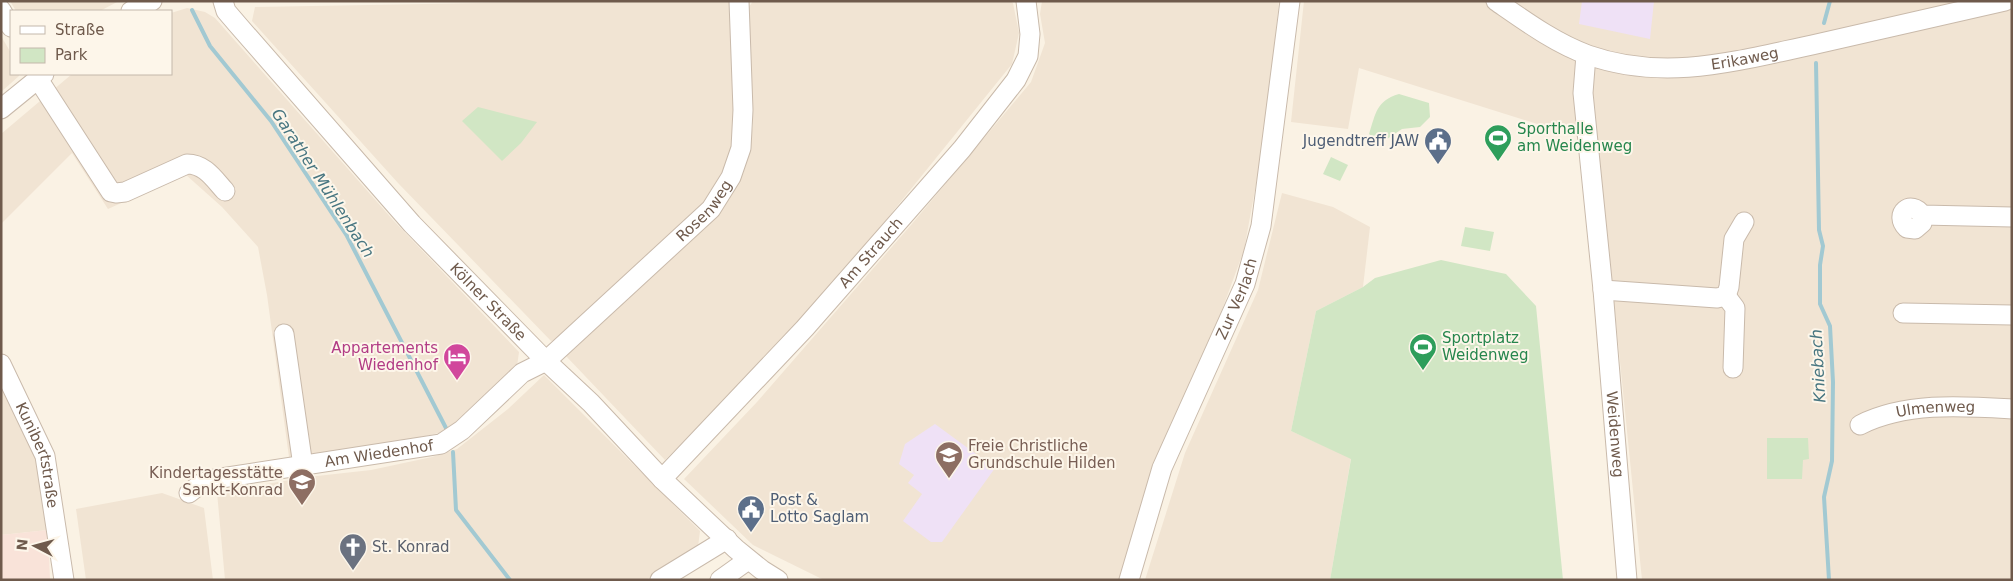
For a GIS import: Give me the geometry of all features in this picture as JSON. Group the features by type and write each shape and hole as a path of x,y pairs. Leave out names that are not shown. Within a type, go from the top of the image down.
{"street":[{"path":"133,10 152,1"},
{"name":"Kölner Straße","path":"223,1 226,11 412,224 546,361 591,403 662,479 748,560 778,580"},
{"name":"Rosenweg","path":"546,361 711,209 731,177 741,148 743,110 739,1"},
{"name":"Am Strauch","path":"662,479 805,328 962,149 1016,80 1028,56 1030,34 1026,1"},
{"name":"Zur Verlach","path":"1129,580 1164,462 1247,279 1261,226 1290,1"},
{"name":"Erikaweg","path":"1496,1 1546,35 1586,55 1635,66 1661,68 1705,67 1840,39 2005,1"},
{"path":"1,10 10,25"},
{"name":"Weidenweg","path":"1586,55 1583,93 1603,290 1628,580"},
{"path":"1,109 40,76 111,192 116,194 125,192 187,164 195,164 203,168 225,191"},
{"path":"1922,216 2012,217"},
{"path":"1726,296 1729,287 1734,239 1744,222"},
{"path":"1603,290 1717,298 1726,296"},
{"path":"1726,296 1735,308 1733,368"},
{"path":"1902,313 2012,315"},
{"path":"284,334 302,466"},
{"name":"Am Wiedenhof","path":"189,493 202,483 215,479 441,444 462,430 522,373 546,361"},
{"name":"Kunibertstraße","path":"1,364 45,456 64,580"},
{"name":"Ulmenweg","path":"1860,424 1878,416 1923,409 1960,406 2012,409"},
{"path":"660,580 727,539"},
{"path":"720,580 748,560"}],"shaded area":[{"path":"10,1 119,1 102,10 15,10"},
{"path":"595,1 732,1 736,144 724,179 711,197 563,338 551,341 398,183 252,21 255,7"},
{"path":"753,1 1010,1 1013,3 1019,33 1012,64 869,241 790,333 785,334 732,392 665,460 565,355 705,223 743,174 753,126 749,7"},
{"path":"1042,1 1279,1 1265,135 1244,250 1215,329 1158,453 1121,580 824,580 753,545 684,479 757,402 911,225 1031,82 1045,43 1040,14"},
{"path":"1304,1 2012,1 2012,580 1642,580 1598,143 1359,68 1348,129 1291,122"},
{"path":"1582,1 1654,1 1650,39 1579,24"},
{"path":"187,8 205,12 215,18 393,220 519,352 517,366 469,414 439,433 389,444 289,457 267,295 258,247 222,207 185,174 108,209 72,153 1,224 1,134 71,75 172,75 172,13"},
{"path":"1,36 10,51 10,75 19,76 1,92"},
{"path":"1282,193 1333,207 1370,227 1363,287 1316,311 1291,431 1351,458 1330,580 1145,580 1185,453 1258,290"},
{"path":"544,375 700,531 698,547 646,580 225,580 217,492 308,477 371,470 432,457 457,449 508,409"},
{"path":"1,384 36,455 48,530 1,535"},
{"name":"Freie Christliche Grundschule Hilden","path":"935,424 995,468 942,542 931,542 903,521 922,494 908,483 914,475 899,464 905,444"},
{"path":"162,493 204,508 213,580 86,580 76,509"},
{"path":"48,530 50,580 1,580 1,535"}],"green space":[{"path":"1399,94 1429,103 1430,117 1420,127 1402,129 1381,143 1369,134 1376,114 1381,104"},
{"path":"478,107 537,122 521,143 502,161 462,121"},
{"path":"1331,157 1348,165 1340,181 1323,174"},
{"path":"1465,227 1494,232 1490,251 1461,246"},
{"name":"Sportplatz Weidenweg","path":"1441,260 1506,274 1536,306 1563,580 1330,580 1351,459 1291,431 1316,311 1363,287 1375,278"},
{"path":"1767,438 1808,438 1809,459 1803,460 1802,479 1767,479"}],"waterway":[{"name":"Kniebach","path":"1824,23 1830,1"},
{"name":"Garather Mühlenbach","path":"192,10 210,46 271,121 347,236 447,430"},
{"name":"Kniebach","path":"1816,63 1819,230 1823,246 1820,265 1820,304 1830,326 1833,382 1832,461 1824,497 1829,580"},
{"name":"Garather Mühlenbach","path":"453,452 456,510 510,580"}],"place":[{"name":"Sporthalle am Weidenweg","path":"1498,162"},
{"name":"Jugendtreff JAW","path":"1438,165"},
{"name":"Sportplatz Weidenweg","path":"1423,371"},
{"name":"Appartements Wiedenhof","path":"457,381"},
{"name":"Freie Christliche Grundschule Hilden","path":"949,479"},
{"name":"Kindertagesstätte Sankt-Konrad","path":"302,506"},
{"name":"Post & Lotto Saglam","path":"751,533"},
{"name":"St. Konrad","path":"353,571"}]}
